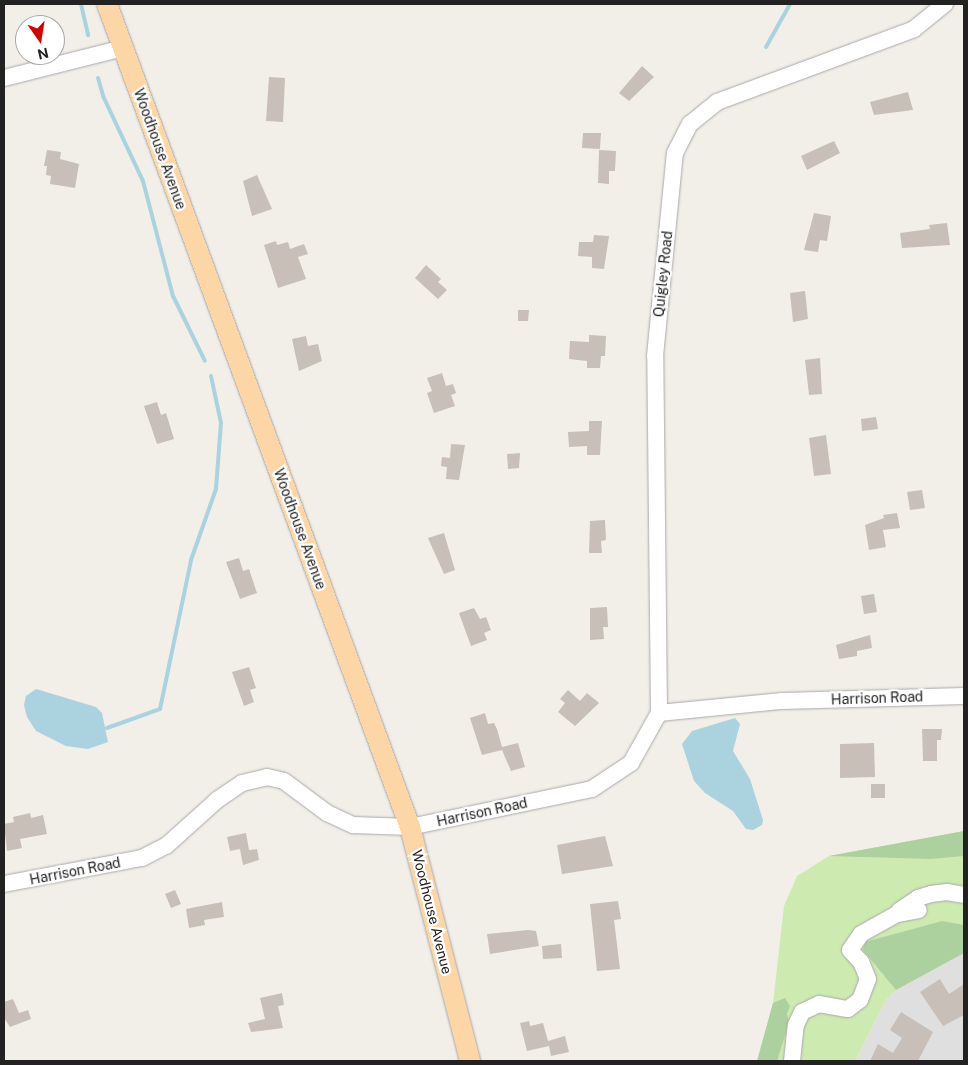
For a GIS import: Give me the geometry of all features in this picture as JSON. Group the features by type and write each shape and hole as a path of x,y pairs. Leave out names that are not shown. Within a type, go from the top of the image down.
{"main road":[{"name":"Woodhouse Avenue","path":"107,4 410,827 470,1061"}],"street":[{"name":"Quigley Road","path":"659,713 655,356 675,153 690,124 717,102 914,29 945,4"},
{"path":"4,78 123,48"},
{"name":"Harrison Road","path":"4,884 142,858 166,846 217,800 242,783 267,778 284,781 327,812 353,825 410,827 592,789 631,762 659,713 782,701 964,696"},
{"path":"792,1061 796,1026 807,1007 819,1004 848,1009 860,1000 868,979 861,962 850,950 861,934 897,914 913,901 931,894 946,892 964,895"},
{"path":"897,914 919,910"}],"shaded area":[{"path":"964,953 964,1061 855,1061 886,1000 896,990"}],"green space":[{"path":"964,831 964,953 896,990 886,1000 855,1061 757,1061 773,1003 784,906 797,876 829,856"},
{"path":"964,831 964,856 931,859 829,856"},
{"path":"942,921 964,925 964,953 896,990 863,950 865,942"},
{"path":"785,998 790,1006 787,1014 789,1023 777,1061 757,1061 773,1003"}],"water":[{"path":"36,689 96,707 102,713 108,742 88,749 66,746 36,731 27,717 24,705 26,696"},
{"path":"735,718 740,724 733,751 750,779 763,820 762,825 753,830 746,829 733,811 705,793 694,781 682,744 692,731"}],"building":[{"path":"642,66 654,77 629,101 619,93"},
{"path":"269,77 285,78 283,122 266,121"},
{"path":"908,92 913,110 874,115 870,102"},
{"path":"583,133 601,133 600,149 582,148"},
{"path":"834,141 840,153 807,170 801,156"},
{"path":"47,150 61,152 60,159 79,164 75,188 50,184 51,176 46,175 47,166 44,166"},
{"path":"599,150 616,151 615,171 609,171 609,184 598,183"},
{"path":"257,175 272,209 252,216 243,181"},
{"path":"814,213 831,216 827,241 820,240 818,252 804,250"},
{"path":"947,223 950,245 902,248 900,233 930,229 929,225"},
{"path":"594,235 609,236 604,269 592,268 592,257 578,256 579,242 593,242"},
{"path":"276,241 277,245 288,242 290,249 304,244 308,254 298,257 306,279 278,288 264,245"},
{"path":"426,265 441,279 438,282 447,290 438,299 415,278"},
{"path":"805,291 808,319 793,322 790,293"},
{"path":"518,310 529,310 528,321 518,321"},
{"path":"589,335 606,336 605,356 601,356 600,368 587,368 587,361 569,359 570,341 589,342"},
{"path":"306,336 308,346 318,344 322,361 299,371 292,339"},
{"path":"820,358 822,394 809,395 805,360"},
{"path":"442,373 446,386 453,384 456,393 451,395 455,406 434,413 427,393 432,391 427,378"},
{"path":"157,402 161,415 166,413 174,439 157,444 144,406"},
{"path":"876,417 878,429 862,431 861,419"},
{"path":"589,421 602,421 600,455 587,455 587,446 569,447 568,432 589,431"},
{"path":"826,435 831,474 814,476 809,438"},
{"path":"451,444 465,445 459,480 446,479 447,467 441,466 442,457 450,458"},
{"path":"520,453 519,468 508,469 507,454"},
{"path":"922,490 925,508 910,510 907,492"},
{"path":"897,513 900,528 883,530 886,547 869,550 865,525 884,518 883,515"},
{"path":"605,520 606,540 601,541 602,553 589,553 590,521"},
{"path":"444,533 455,570 444,574 428,538"},
{"path":"239,558 243,571 249,569 257,593 240,599 226,562"},
{"path":"874,594 877,612 864,614 861,596"},
{"path":"607,607 608,627 603,627 604,639 590,640 590,608"},
{"path":"474,608 480,619 486,617 491,630 484,633 487,640 471,646 459,613"},
{"path":"870,635 872,648 857,651 857,656 839,659 836,645"},
{"path":"249,667 256,688 250,690 254,702 244,706 232,672"},
{"path":"568,690 580,701 587,693 599,703 575,726 558,712 565,703 560,699"},
{"path":"485,713 488,724 494,723 497,729 502,747 518,743 525,767 511,771 502,750 482,755 470,718"},
{"path":"922,729 942,729 941,740 937,740 937,761 923,761"},
{"path":"874,743 875,777 840,778 840,744"},
{"path":"871,784 885,784 885,798 871,798"},
{"path":"30,813 31,818 43,815 47,834 20,839 22,848 7,851 4,824 14,822 13,817"},
{"path":"246,833 249,850 257,849 259,860 243,865 240,849 230,851 227,837"},
{"path":"605,836 613,866 562,874 557,845"},
{"path":"175,890 181,904 171,908 165,894"},
{"path":"618,901 621,919 614,920 620,969 597,971 590,904"},
{"path":"222,902 224,917 204,920 205,925 189,928 186,909"},
{"path":"536,931 539,946 490,954 487,934"},
{"path":"561,944 562,958 543,959 542,946"},
{"path":"940,979 949,994 964,984 964,1015 943,1026 920,992"},
{"path":"282,993 284,1005 278,1006 283,1028 251,1032 248,1023 265,1019 260,998"},
{"path":"13,999 19,1013 28,1010 31,1019 10,1027 4,1018 4,1002"},
{"path":"901,1012 933,1032 918,1061 870,1061 878,1044 893,1053 902,1038 890,1030"},
{"path":"529,1021 530,1026 543,1023 548,1041 565,1036 569,1052 551,1056 549,1046 527,1051 520,1023"}],"waterway":[{"path":"81,4 88,35"},
{"path":"766,47 790,4"},
{"path":"98,78 103,96 143,181 173,296 205,361"},
{"path":"107,728 160,709 191,560 216,489 221,423 211,376"}]}
